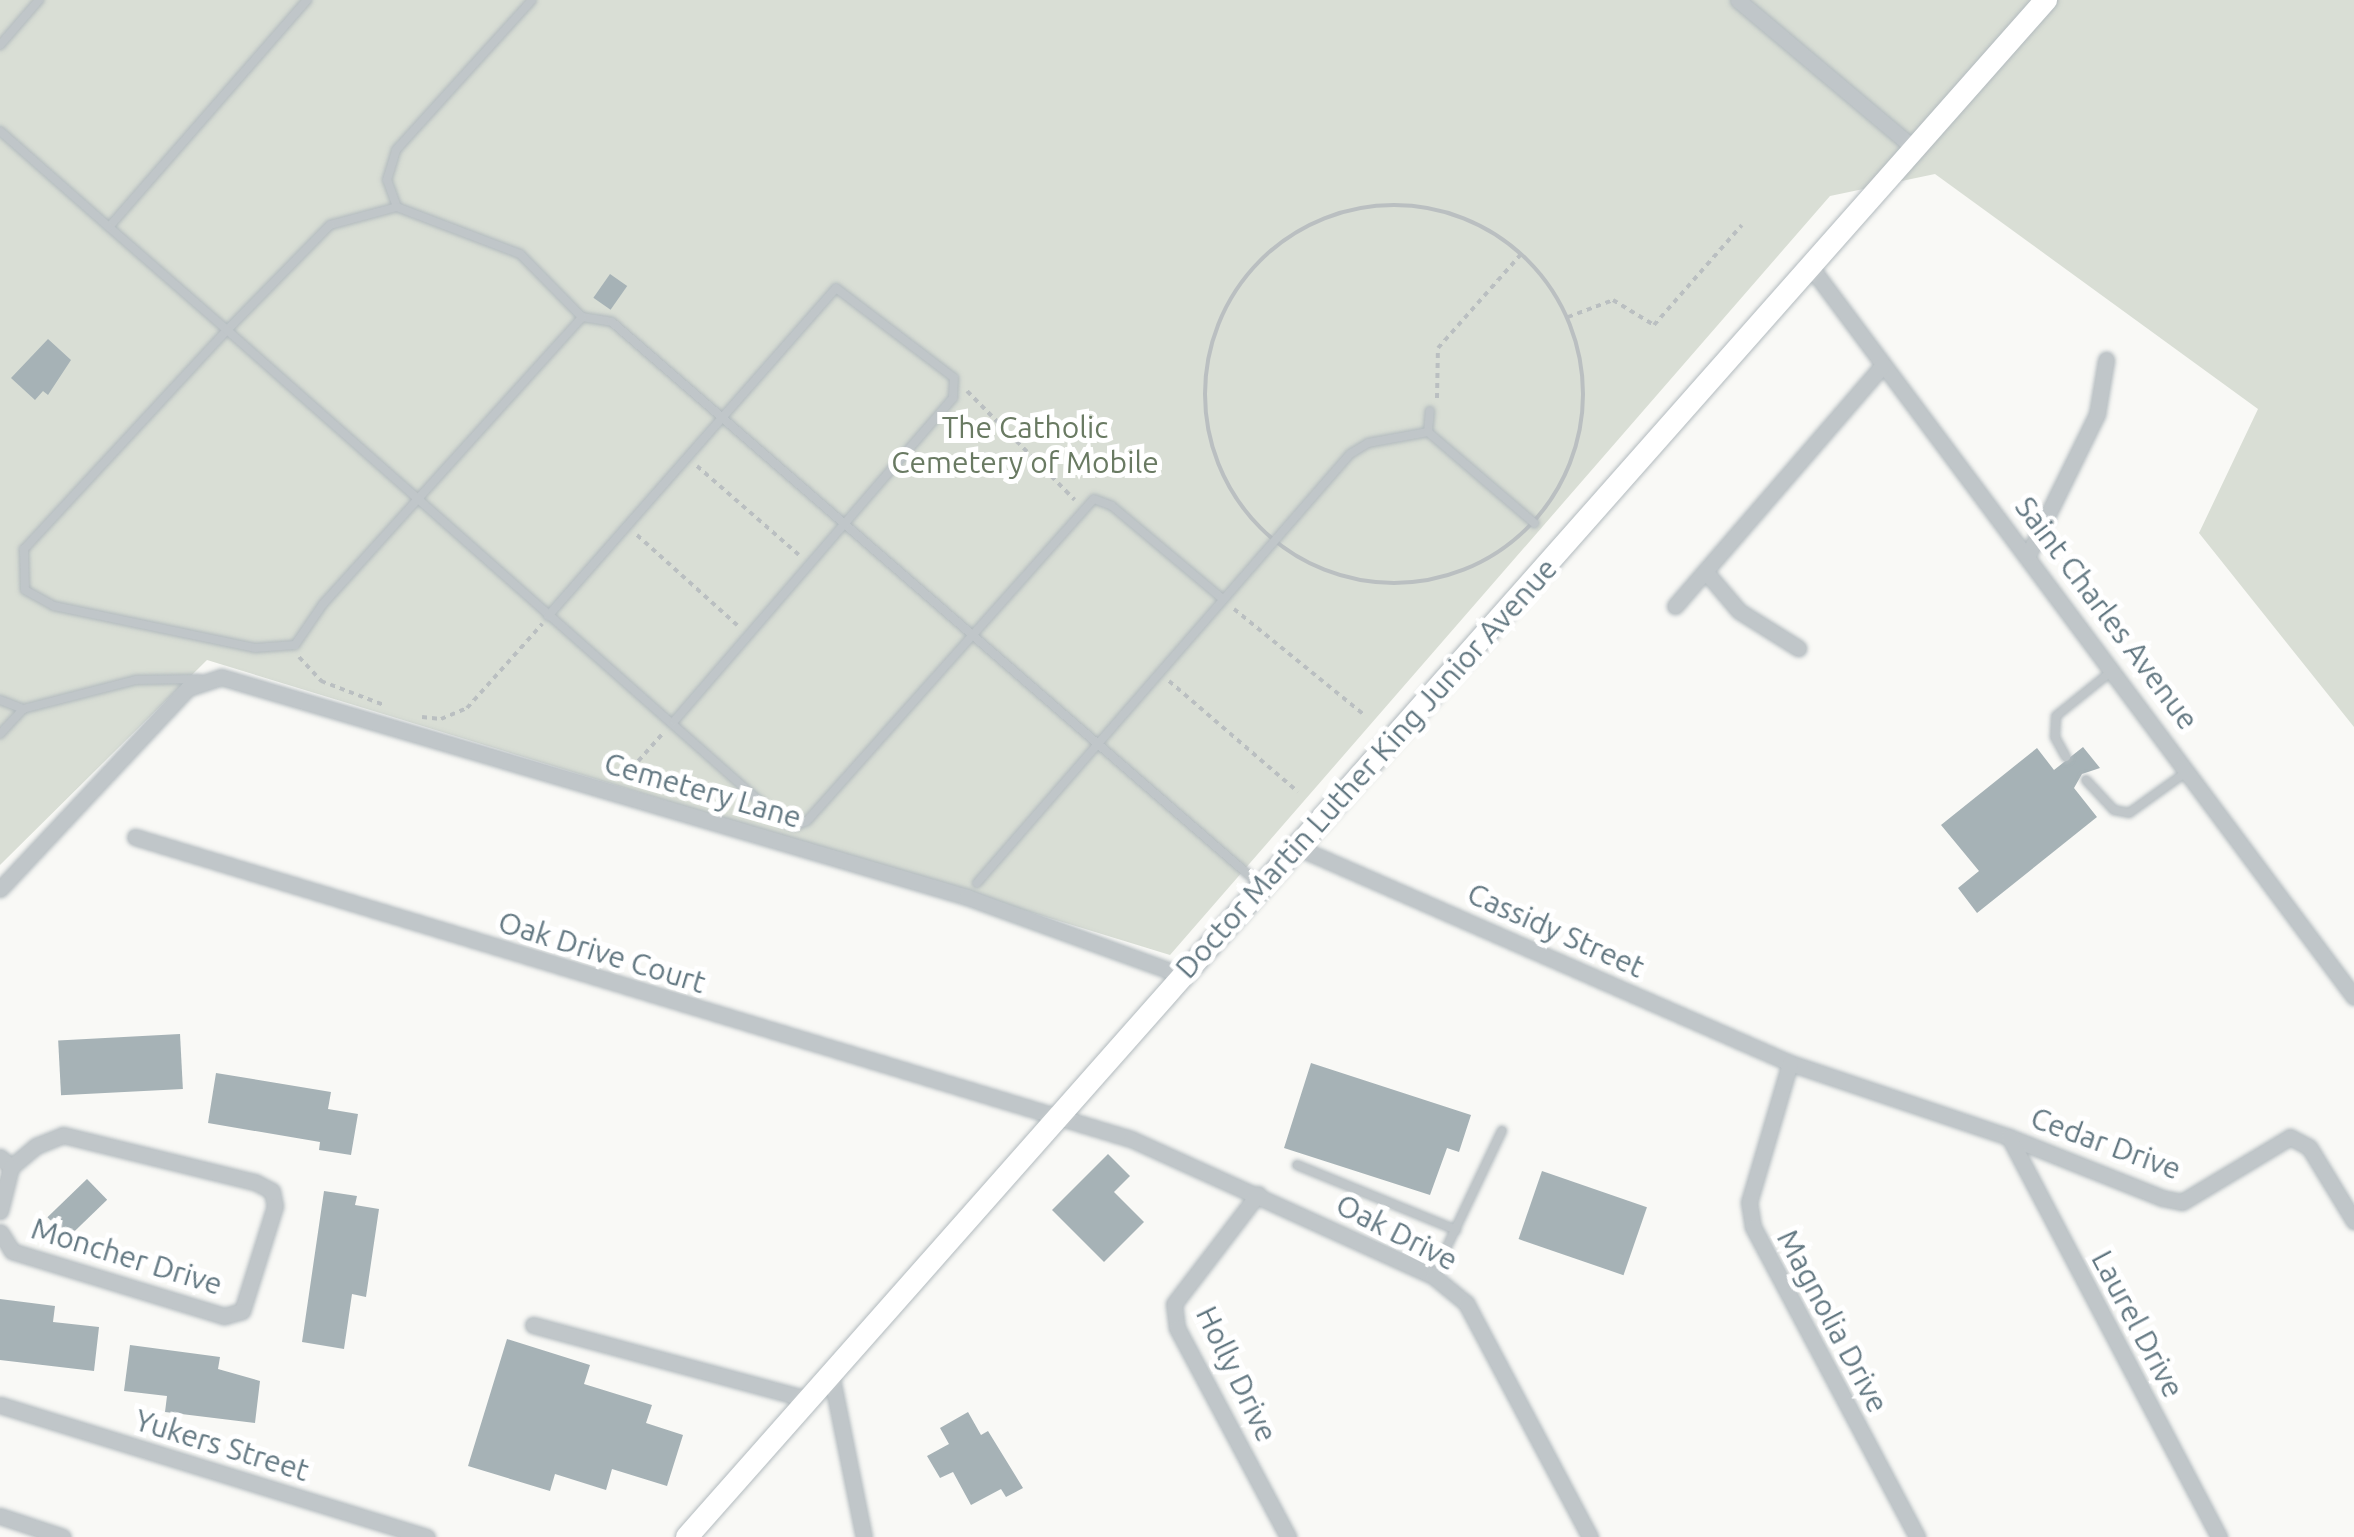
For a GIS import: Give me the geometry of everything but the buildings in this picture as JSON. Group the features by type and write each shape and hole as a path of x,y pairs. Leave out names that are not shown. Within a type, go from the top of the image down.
{"main road":[{"name":"Doctor Martin Luther King Junior Avenue","path":"687,1537 1055,1114 1300,848 2046,0"}],"street":[{"path":"1738,0 1916,149"},
{"name":"Saint Charles Avenue","path":"1810,266 2116,668 2354,997"},
{"path":"2029,553 2097,414 2106,360"},
{"path":"1675,606 1883,365"},
{"path":"1705,571 1739,610 1798,648"},
{"name":"Cemetery Lane","path":"204,679 222,677 967,897 1181,975"},
{"path":"0,889 204,679"},
{"name":"Oak Drive Court","path":"135,837 1055,1114"},
{"name":"Cassidy Street","path":"1300,848 1790,1064"},
{"name":"Cedar Drive","path":"1790,1064 2009,1137 2182,1202 2290,1137 2309,1146 2354,1221"},
{"name":"Magnolia Drive","path":"1790,1064 1750,1202 1753,1227 1917,1537"},
{"name":"Oak Drive","path":"1055,1114 1258,1194 1433,1276 1466,1304 1590,1537"},
{"name":"Moncher Drive","path":"0,1211 6,1162 63,1135 272,1191 275,1206 242,1311 224,1316 12,1252 0,1232"},
{"name":"Laurel Drive","path":"2009,1137 2219,1537"},
{"name":"Holly Drive","path":"1258,1194 1174,1304 1178,1328 1288,1537"},
{"path":"533,1325 808,1400"},
{"path":"831,1374 864,1537"},
{"name":"Yukers Street","path":"0,1406 427,1537"},
{"path":"0,1516 63,1537"}],"lane":[{"path":"0,46 39,0"},
{"path":"109,227 307,0"},
{"path":"396,207 388,180 396,150 532,0"},
{"path":"0,130 548,616 794,826 806,821 1082,507 1094,500 1112,506 1222,600"},
{"path":"582,317 290,647 255,648 54,606 26,590 20,566 24,549 226,330 330,225 396,207 520,254 582,317 612,322 1262,886"},
{"path":"548,616 836,288 957,386 674,721"},
{"path":"1428,432 1430,412"},
{"path":"977,883 1350,454 1368,443 1428,432"},
{"path":"1428,432 1534,523"},
{"path":"2066,757 2054,737 2056,716 2116,668"},
{"path":"0,734 23,709 136,680 204,679"},
{"path":"0,700 23,709"},
{"path":"2086,780 2114,810 2129,814 2190,770"},
{"path":"1433,1276 1502,1131"},
{"path":"1297,1164 1456,1230"}],"path":[{"path":"1370,204 1424,205 1459,216 1522,254 1568,317 1580,359 1579,432 1560,487 1534,523 1498,554 1454,575 1408,584 1360,581 1314,566 1274,541 1236,500 1220,467 1204,395 1211,341 1246,276 1270,249 1316,219 1370,204"},
{"path":"1568,317 1614,300 1654,325 1742,225"},
{"path":"1430,412 1442,386 1438,348 1522,254"},
{"path":"957,386 1020,438 1030,460 1082,507"},
{"path":"686,456 810,564"},
{"path":"626,525 748,635"},
{"path":"1222,600 1364,714"},
{"path":"410,716 441,719 467,708 548,616"},
{"path":"290,647 321,681 392,708"},
{"path":"1160,673 1298,792"},
{"path":"625,776 674,721"}],"green space":[{"name":"The Catholic Cemetery of Mobile","path":"0,0 2354,0 2354,727 2199,533 2258,409 1935,174 1830,196 1170,955 207,660 0,865"}]}
